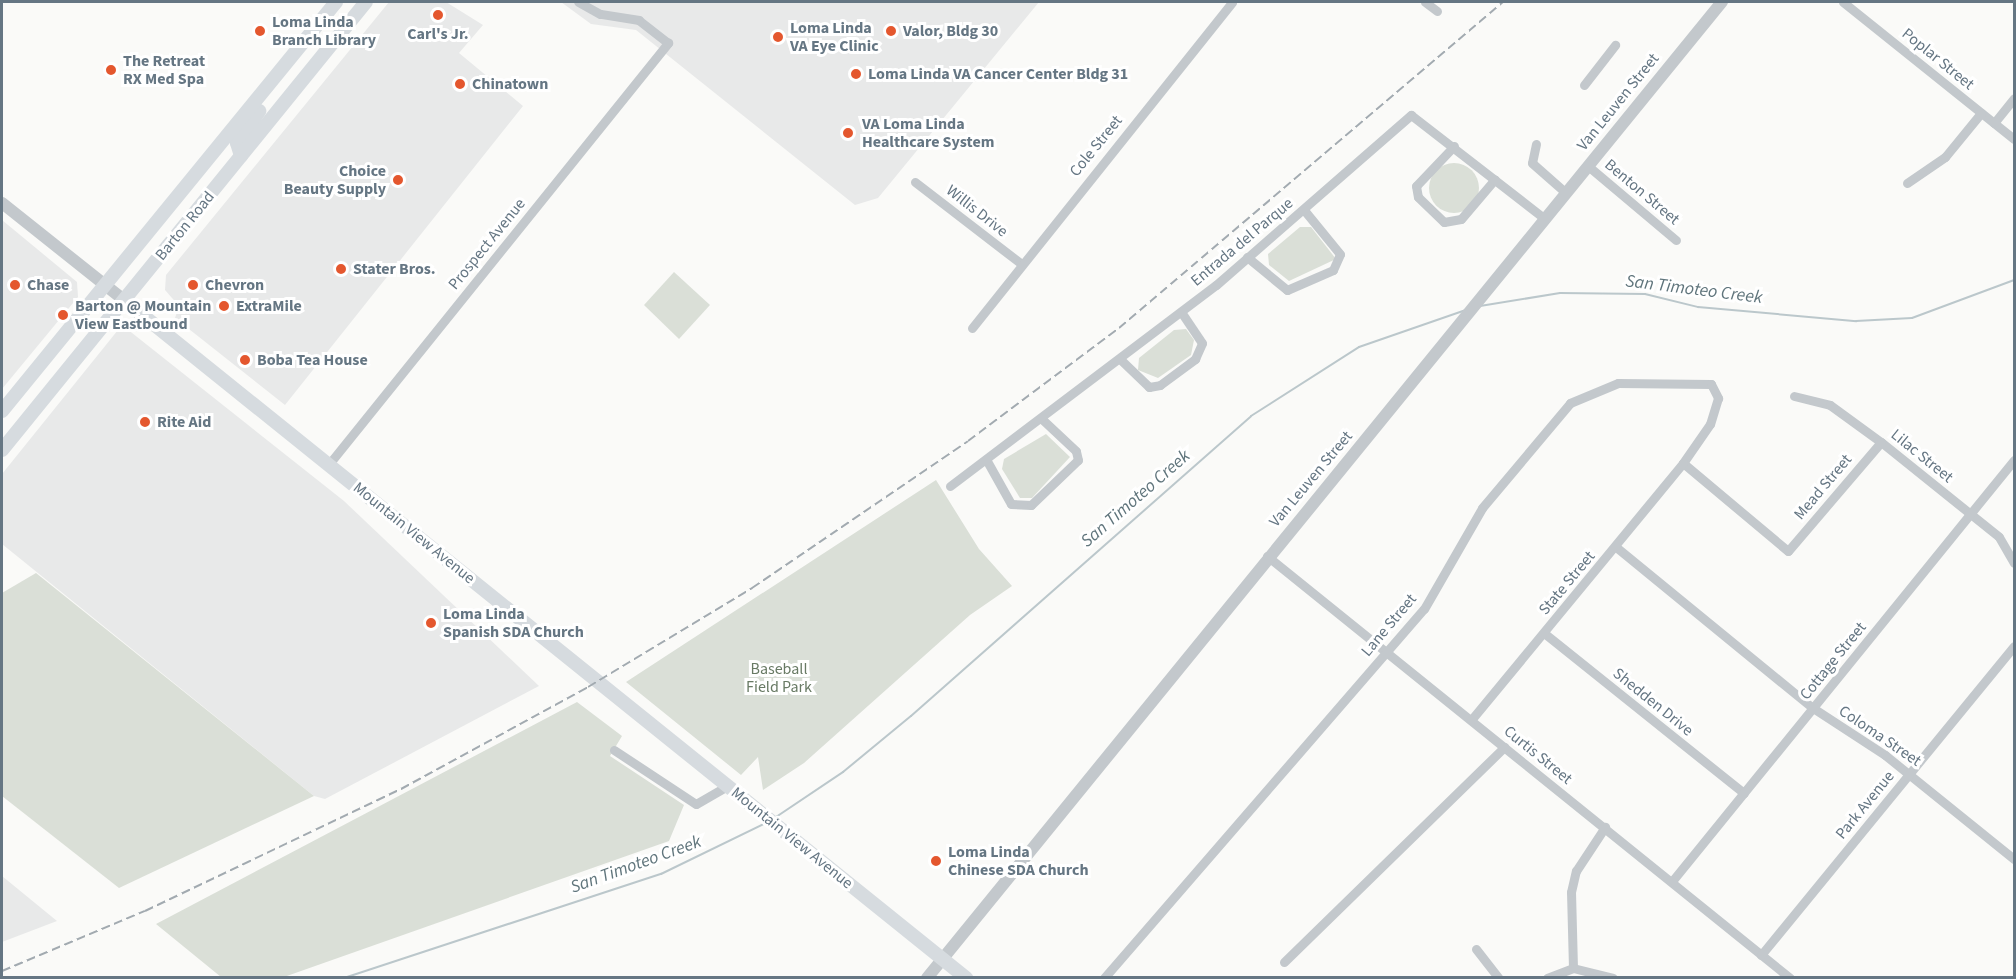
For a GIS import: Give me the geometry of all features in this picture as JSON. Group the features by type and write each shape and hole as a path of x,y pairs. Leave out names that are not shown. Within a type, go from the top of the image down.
{"main road":[{"name":"Barton Road","path":"2,411 336,2"},
{"name":"Barton Road","path":"2,450 366,2"},
{"path":"241,156 237,143 280,72"},
{"name":"Mountain View Avenue","path":"125,301 615,698 966,978"}],"street":[{"name":"Prospect Avenue","path":"329,464 668,43 639,20 600,14 578,2"},
{"name":"Cole Street","path":"972,328 983,309 1232,2"},
{"path":"1425,2 1437,11"},
{"name":"Van Leuven Street","path":"927,978 1267,556 1454,332 1565,192 1722,2"},
{"name":"Poplar Street","path":"1843,2 2014,139"},
{"path":"1584,86 1615,45"},
{"path":"1994,123 2014,98"},
{"path":"1907,183 1945,158 1981,113"},
{"name":"Entrada del Parque","path":"950,486 1043,420 1181,312 1304,210 1411,115 1544,218"},
{"path":"1536,144 1533,163 1565,192"},
{"path":"1454,147 1416,186 1418,197 1444,222 1461,219 1495,179"},
{"name":"Benton Street","path":"1588,166 1676,240"},
{"name":"Willis Drive","path":"915,182 1020,263"},
{"name":"Mountain View Avenue","path":"2,203 125,301"},
{"path":"1247,257 1287,290 1333,270 1340,254 1304,210"},
{"path":"1121,360 1149,387 1160,385 1195,359 1202,343 1181,312"},
{"name":"Lane Street","path":"1104,978 1424,609 1482,508 1570,403 1618,383 1711,384 1718,398 1710,424 1683,463"},
{"name":"Lilac Street","path":"1794,396 1830,405 1881,442 1999,537 2014,563"},
{"path":"987,461 1011,504 1031,505 1078,460 1076,451 1043,420"},
{"name":"Mead Street","path":"1683,463 1788,551 1881,442"},
{"name":"Cottage Street","path":"1673,880 2014,460"},
{"name":"State Street","path":"1471,720 1683,463"},
{"name":"Coloma Street","path":"1616,547 1813,708 1910,774 2014,859"},
{"name":"Curtis Street","path":"1267,556 1384,654 1673,880 1790,978"},
{"name":"Shedden Drive","path":"1544,633 1744,793"},
{"name":"Park Avenue","path":"1761,955 2014,646"},
{"path":"1284,962 1504,747"},
{"path":"614,750 696,804 727,786"},
{"path":"1573,968 1571,892 1576,871 1605,827"},
{"path":"1476,949 1499,978"},
{"path":"1547,978 1573,968 1613,978"}],"shaded area":[{"path":"389,2 446,2 483,25 459,53 523,106 285,405 175,318 179,306 165,290 166,275"},
{"name":"VA Loma Linda Healthcare System","path":"561,2 1039,2 878,198 855,205 636,30 591,24"},
{"path":"2,220 77,282 78,297 2,389"},
{"path":"122,325 344,501 539,686 325,799 314,796 2,544 2,474"},
{"path":"2,876 57,921 2,942"}],"green space":[{"path":"1454,163 1472,170 1479,188 1472,206 1454,213 1436,206 1429,188 1436,170"},
{"path":"1300,227 1311,227 1336,259 1289,281 1269,265 1268,254"},
{"path":"674,272 710,305 679,339 644,305"},
{"path":"1186,329 1194,340 1191,355 1158,378 1138,370 1139,358 1174,330"},
{"path":"1046,434 1070,457 1032,498 1020,498 1002,469 1004,459"},
{"name":"Baseball Field Park","path":"936,480 979,549 1012,586 970,615 804,763 763,790 758,757 741,775 626,682"},
{"path":"36,573 314,796 119,888 2,796 2,593"},
{"path":"577,702 622,736 610,756 684,805 669,841 284,977 221,977 156,924"}],"waterway":[{"name":"San Timoteo Creek","path":"1480,306 1560,293 1645,294 1698,307 1856,321 1912,318 2014,280"},
{"name":"San Timoteo Creek","path":"776,817 843,772 911,716 1251,416 1359,347 1466,310"},
{"name":"San Timoteo Creek","path":"344,978 661,874 766,823"}],"railway":[{"path":"2,971 145,911 401,789 588,687 752,588 968,441 1119,328 1503,2"}],"place":[{"name":"Carl's Jr.","path":"438,15"},
{"name":"Loma Linda Branch Library","path":"260,31"},
{"name":"Valor, Bldg 30","path":"891,31"},
{"name":"Loma Linda VA Eye Clinic","path":"778,37"},
{"name":"The Retreat RX Med Spa","path":"111,70"},
{"name":"Loma Linda VA Cancer Center Bldg 31","path":"856,74"},
{"name":"Chinatown","path":"460,84"},
{"name":"VA Loma Linda Healthcare System","path":"848,133"},
{"name":"Choice Beauty Supply","path":"398,180"},
{"name":"Stater Bros.","path":"341,269"},
{"name":"Chase","path":"15,285"},
{"name":"Chevron","path":"193,285"},
{"name":"ExtraMile","path":"224,306"},
{"name":"Barton @ Mountain View Eastbound","path":"63,315"},
{"name":"Boba Tea House","path":"245,360"},
{"name":"Rite Aid","path":"145,422"},
{"name":"Loma Linda Spanish SDA Church","path":"431,623"},
{"name":"Loma Linda Chinese SDA Church","path":"936,861"}]}
